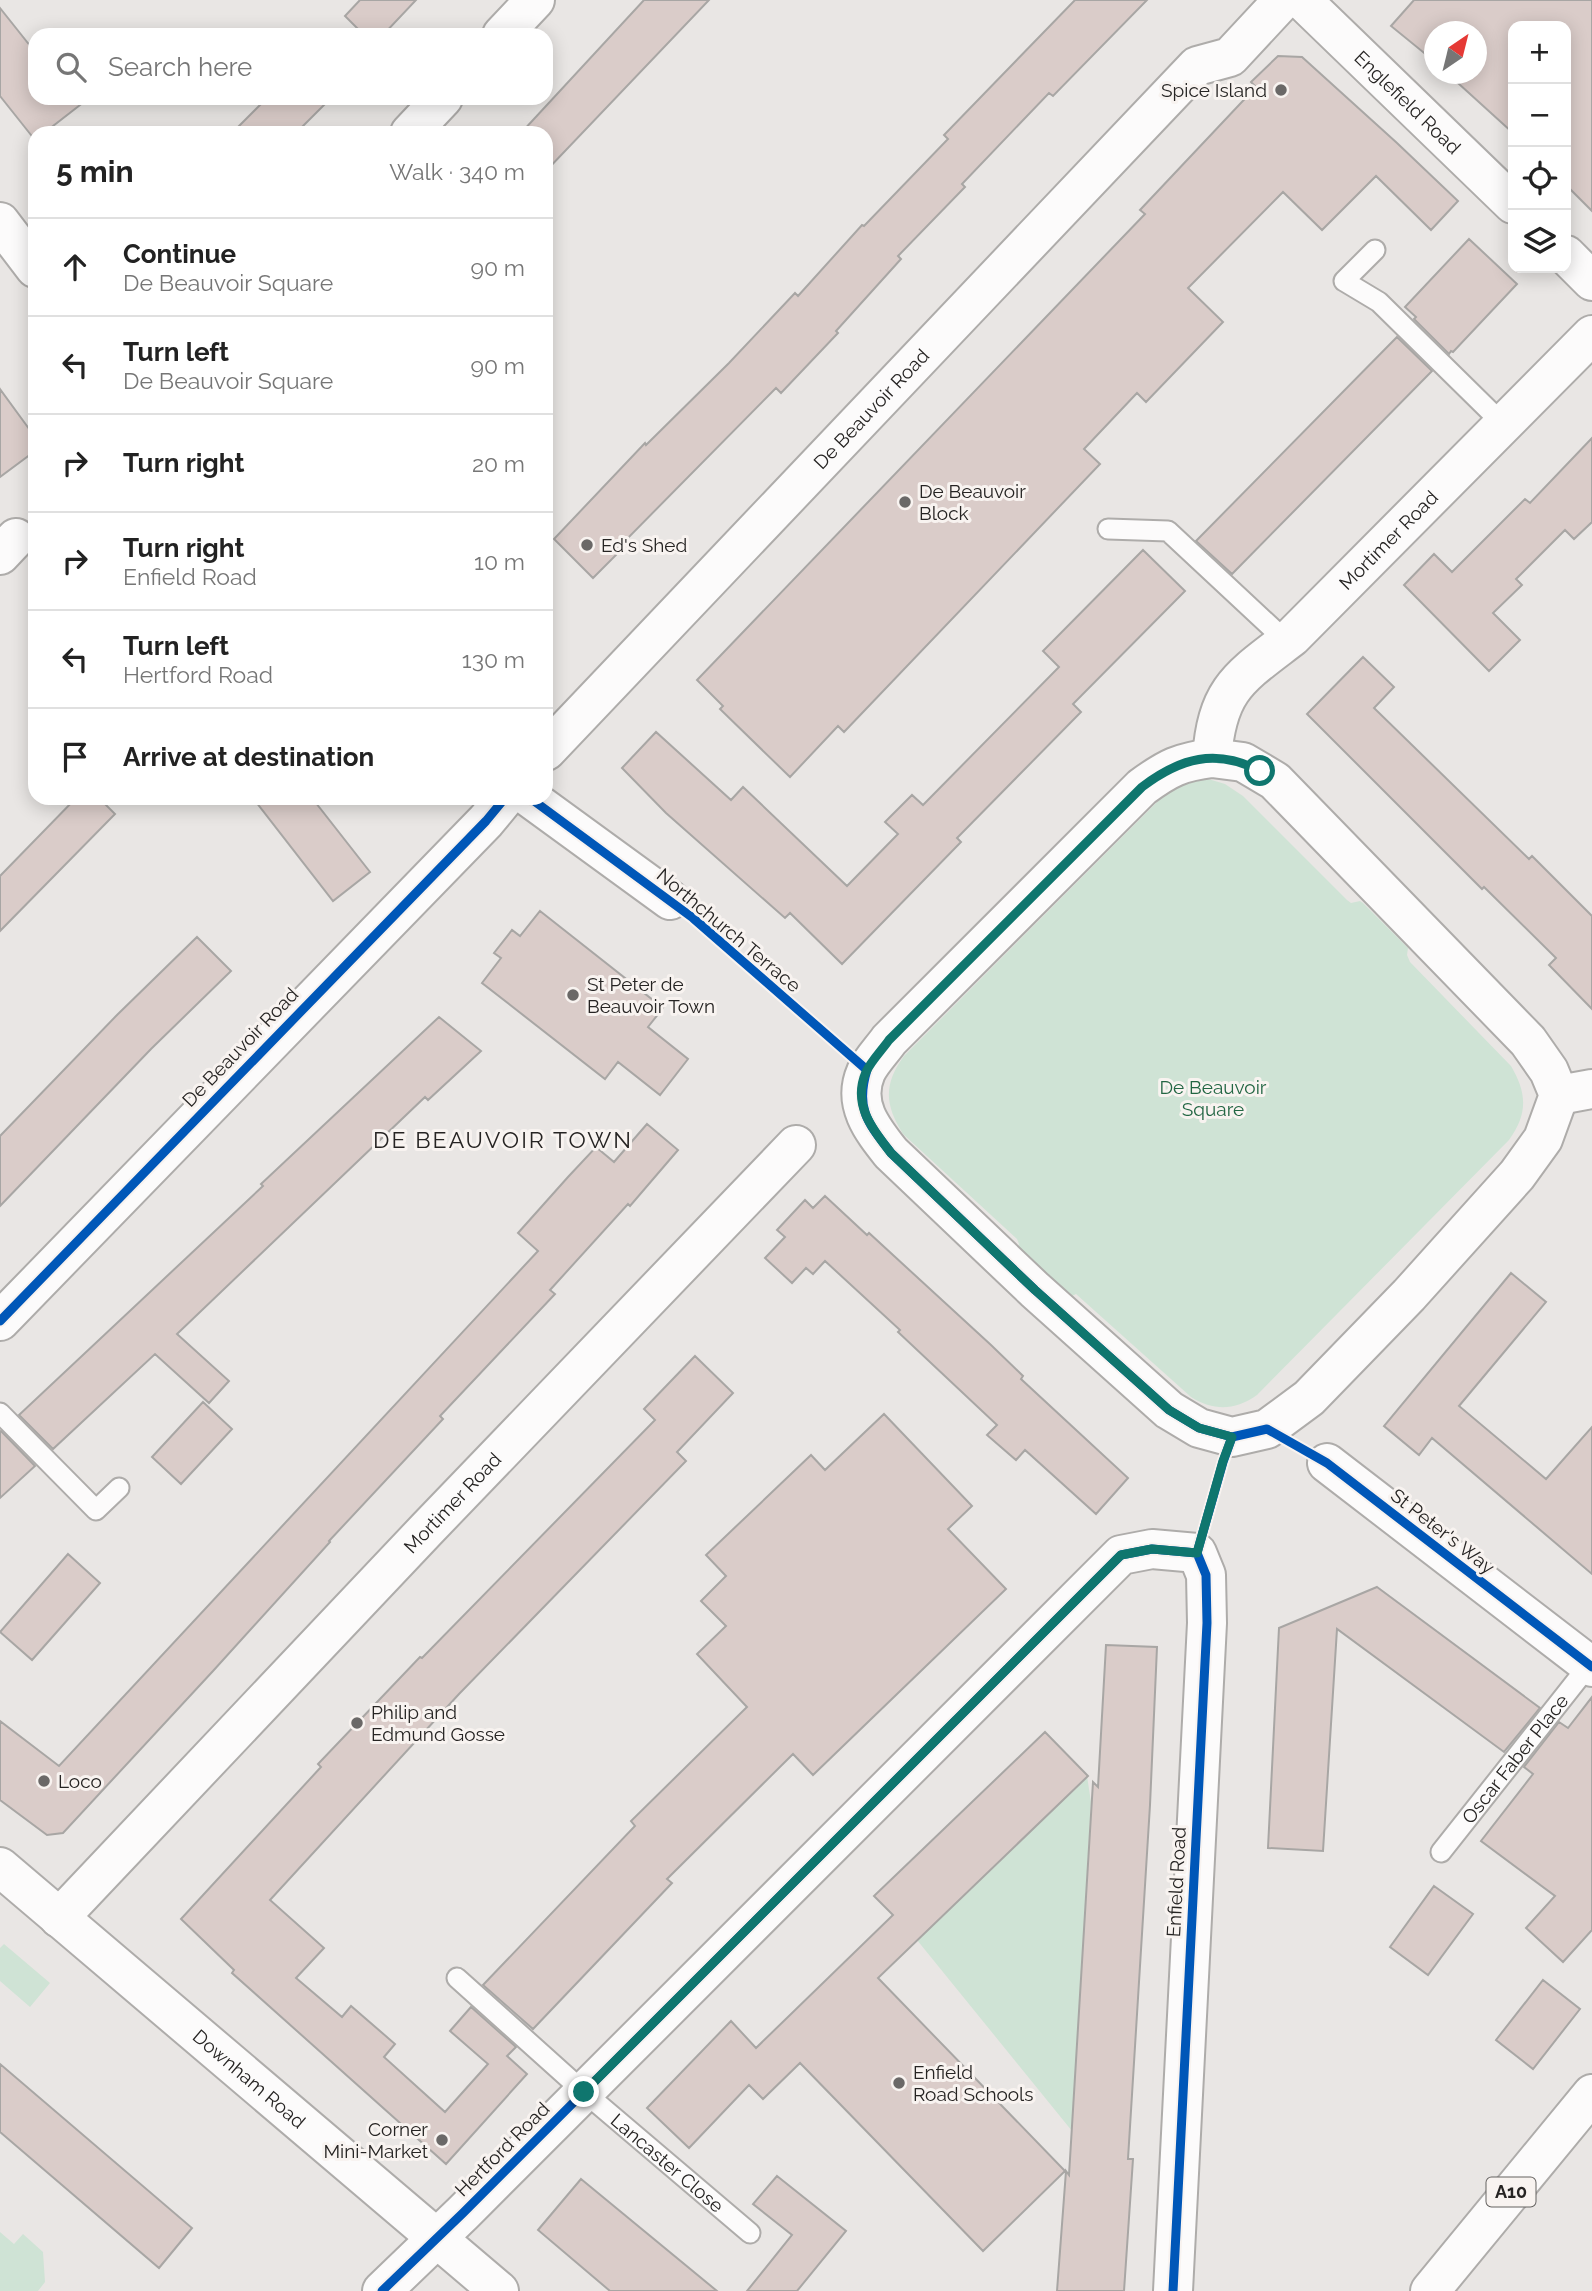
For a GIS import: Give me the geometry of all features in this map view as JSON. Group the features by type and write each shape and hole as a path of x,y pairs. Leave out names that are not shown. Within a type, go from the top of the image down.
{"main road":[{"path":"509,28 535,0"},
{"name":"De Beauvoir Road","path":"553,744 1197,66 1230,57 1308,3"},
{"name":"Englefield Road","path":"1308,3 1508,199"},
{"path":"417,126 436,105"},
{"path":"0,222 28,259"},
{"path":"1571,260 1592,281"},
{"name":"Mortimer Road","path":"1212,758 1214,727 1223,702 1237,682 1286,641 1592,335"},
{"path":"1212,758 1243,762 1275,781 1528,1041 1549,1071 1576,1092 1517,1175 1409,1294 1308,1398 1267,1429 1232,1437 1199,1428 1169,1410 1035,1290 891,1153 872,1129 863,1110 860,1090 867,1070 889,1040 1142,787 1161,773 1184,762 1212,758"},
{"name":"De Beauvoir Road","path":"0,1321 499,805"},
{"name":"Northchurch Terrace","path":"540,805 670,900"},
{"name":"Mortimer Road","path":"59,1918 427,1529 796,1146"},
{"name":"St Peter's Way","path":"1327,1463 1590,1666"},
{"name":"Enfield Road","path":"1121,1555 1152,1549 1197,1553 1206,1574 1206,1636 1173,2291"},
{"name":"Hertford Road","path":"382,2291 1121,1555"},
{"name":"Downham Road","path":"0,1867 499,2291"},
{"name":"A10","path":"1430,2291 1592,2094"}],"lane":[{"path":"1375,250 1344,281 1379,302 1503,424"},
{"path":"1108,529 1168,531 1286,641"},
{"path":"0,1413 96,1510 119,1488"},
{"name":"Oscar Faber Place","path":"1441,1852 1590,1666"},
{"name":"Lancaster Close","path":"457,1978 584,2092 750,2233"}],"green space":[{"name":"De Beauvoir Square","path":"1205,778 1225,784 1243,796 1347,900 1351,903 1363,903 1408,948 1410,962 1511,1066 1520,1085 1523,1103 1520,1121 1509,1140 1257,1395 1240,1404 1224,1407 1208,1405 1191,1397 1076,1294 1070,1297 1016,1253 1019,1244 1017,1239 903,1134 893,1114 889,1095 892,1076 904,1056 1167,792 1180,783"},
{"path":"1087,1776 1091,1802 1072,2131 917,1940"},
{"path":"4,1944 50,1983 30,2007 0,1981 0,1948"},
{"path":"0,2232 14,2244 23,2234 43,2252 45,2282 38,2291 0,2291"}],"building":[{"path":"360,0 416,0 390,28 357,28 345,16"},
{"path":"644,0 709,0 553,164 553,126 527,126 547,105 553,105 553,98"},
{"path":"1075,0 1147,0 1053,96 1049,93 962,184 965,187 898,256 901,259 836,331 838,333 781,393 776,388 617,549 620,551 593,578 554,539 645,443 646,445 729,363 795,293 798,296 862,225 864,226 948,139 944,135"},
{"path":"1414,0 1592,0 1592,211 1571,190 1571,21 1508,21 1508,128 1459,84 1487,84 1487,21 1424,21 1424,53 1391,26"},
{"path":"0,8 28,43 28,105 80,105 53,126 28,126 28,131 0,96"},
{"path":"1278,56 1302,57 1458,201 1431,230 1376,176 1322,230 1283,192 1188,288 1223,322 1146,402 1137,393 1084,449 1100,464 844,732 838,726 790,777 720,709 723,706 697,680 1145,214 1140,210 1256,87 1251,82"},
{"path":"260,105 324,105 303,126 239,126"},
{"path":"1469,239 1517,284 1449,354 1405,307"},
{"path":"1397,337 1432,371 1232,574 1196,541"},
{"path":"0,389 28,427 28,456 0,477"},
{"path":"1592,438 1592,522 1574,539 1565,530 1516,579 1522,585 1493,613 1520,640 1489,671 1404,585 1434,554 1452,572 1525,499 1530,503"},
{"path":"1143,550 1185,591 1073,704 1081,712 957,838 961,842 842,964 790,913 785,918 666,813 622,768 656,732 731,800 743,787 847,886 898,834 885,822 912,795 923,805 1059,667 1043,651"},
{"path":"1363,657 1394,687 1374,708 1529,859 1532,856 1592,916 1592,1009 1549,965 1556,958 1484,887 1482,889 1307,714"},
{"path":"69,805 106,805 115,814 0,931 0,876"},
{"path":"258,805 317,805 370,872 333,901"},
{"name":"St Peter de Beauvoir Town","path":"540,911 663,1008 648,1027 688,1059 660,1095 618,1062 605,1079 482,983 501,958 494,953 512,930 520,936"},
{"path":"197,937 231,971 151,1049 0,1206 0,1136"},
{"path":"439,1017 481,1051 428,1100 425,1097 177,1334 229,1381 209,1403 155,1354 53,1449 19,1415"},
{"path":"647,1124 678,1150 630,1206 628,1204 550,1290 555,1294 440,1416 443,1419 63,1833 47,1835 0,1800 0,1721 59,1766 538,1251 518,1233 568,1177 596,1147 614,1162"},
{"path":"825,1196 991,1345 1023,1376 1021,1379 1128,1478 1096,1514 1025,1450 1016,1460 987,1435 997,1425 825,1261 813,1274 806,1268 792,1283 765,1258 785,1237 777,1230 805,1200 813,1208"},
{"path":"1511,1273 1546,1302 1459,1406 1546,1479 1592,1427 1592,1574 1432,1438 1419,1455 1384,1426"},
{"path":"695,1356 733,1393 677,1452 686,1461 459,1694 270,1900 324,1948 296,1978 342,2017 351,2006 395,2044 384,2057 445,2112 488,2064 450,2031 471,2007 516,2047 507,2056 527,2074 446,2164 232,1973 234,1970 181,1919 321,1767 318,1764 655,1420 644,1409"},
{"path":"203,1402 232,1429 181,1484 152,1457"},
{"path":"884,1414 972,1506 948,1529 1006,1589 813,1775 793,1754 667,1879 672,1883 533,2029 483,1985 635,1826 631,1821 747,1707 697,1654 726,1626 701,1601 726,1576 706,1555 811,1455 825,1470"},
{"path":"0,1432 35,1466 0,1498"},
{"path":"68,1554 100,1583 32,1660 0,1632"},
{"path":"1377,1587 1540,1708 1504,1752 1337,1629 1323,1851 1268,1848 1279,1628"},
{"path":"1106,1645 1157,1647 1128,2159 1133,2159 1124,2291 1057,2291 1066,2171 1069,2175 1093,1782 1098,1787"},
{"path":"1592,1697 1592,1930 1563,1962 1526,1928 1555,1896 1481,1841 1533,1774 1524,1767 1559,1722 1568,1728"},
{"path":"1045,1732 1088,1776 878,1978 1065,2171 983,2251 800,2063 763,2099 749,2085 689,2148 647,2108 731,2021 756,2048 893,1915 874,1896"},
{"path":"1434,1886 1473,1914 1428,1975 1390,1947"},
{"path":"1543,1980 1580,2009 1533,2069 1496,2040"},
{"path":"0,2064 192,2228 159,2268 0,2132"},
{"path":"777,2176 846,2231 797,2291 747,2291 792,2235 753,2204"},
{"path":"581,2179 717,2291 610,2291 538,2230"}],"cycle path":[{"path":"0,1321 499,805"},
{"path":"540,805 693,918 867,1070 862,1095 863,1105 870,1124 891,1153 1035,1290 1169,1410 1199,1428 1232,1437 1267,1429 1327,1463 1592,1667"},
{"path":"1197,1553 1232,1437"},
{"path":"382,2291 1121,1555 1152,1549 1197,1553 1206,1575 1207,1623 1173,2291"}],"place":[{"name":"Spice Island","path":"1281,90"},
{"name":"De Beauvoir Block","path":"905,502"},
{"name":"Ed's Shed","path":"587,545"},
{"name":"St Peter de Beauvoir Town","path":"573,995"},
{"name":"Philip and Edmund Gosse","path":"357,1723"},
{"name":"Loco","path":"44,1781"},
{"name":"Enfield Road Schools","path":"899,2083"},
{"name":"Corner Mini-Market","path":"442,2140"}],"district":[{"name":"DE BEAUVOIR TOWN","path":"503,1140"}],"route":[{"path":"584,2092 1121,1555 1152,1549 1197,1553 1232,1437 1199,1428 1169,1410 1035,1290 891,1153 872,1129 863,1110 860,1090 867,1070 889,1040 1142,787 1161,773 1184,762 1212,758 1243,762 1260,771"}]}
